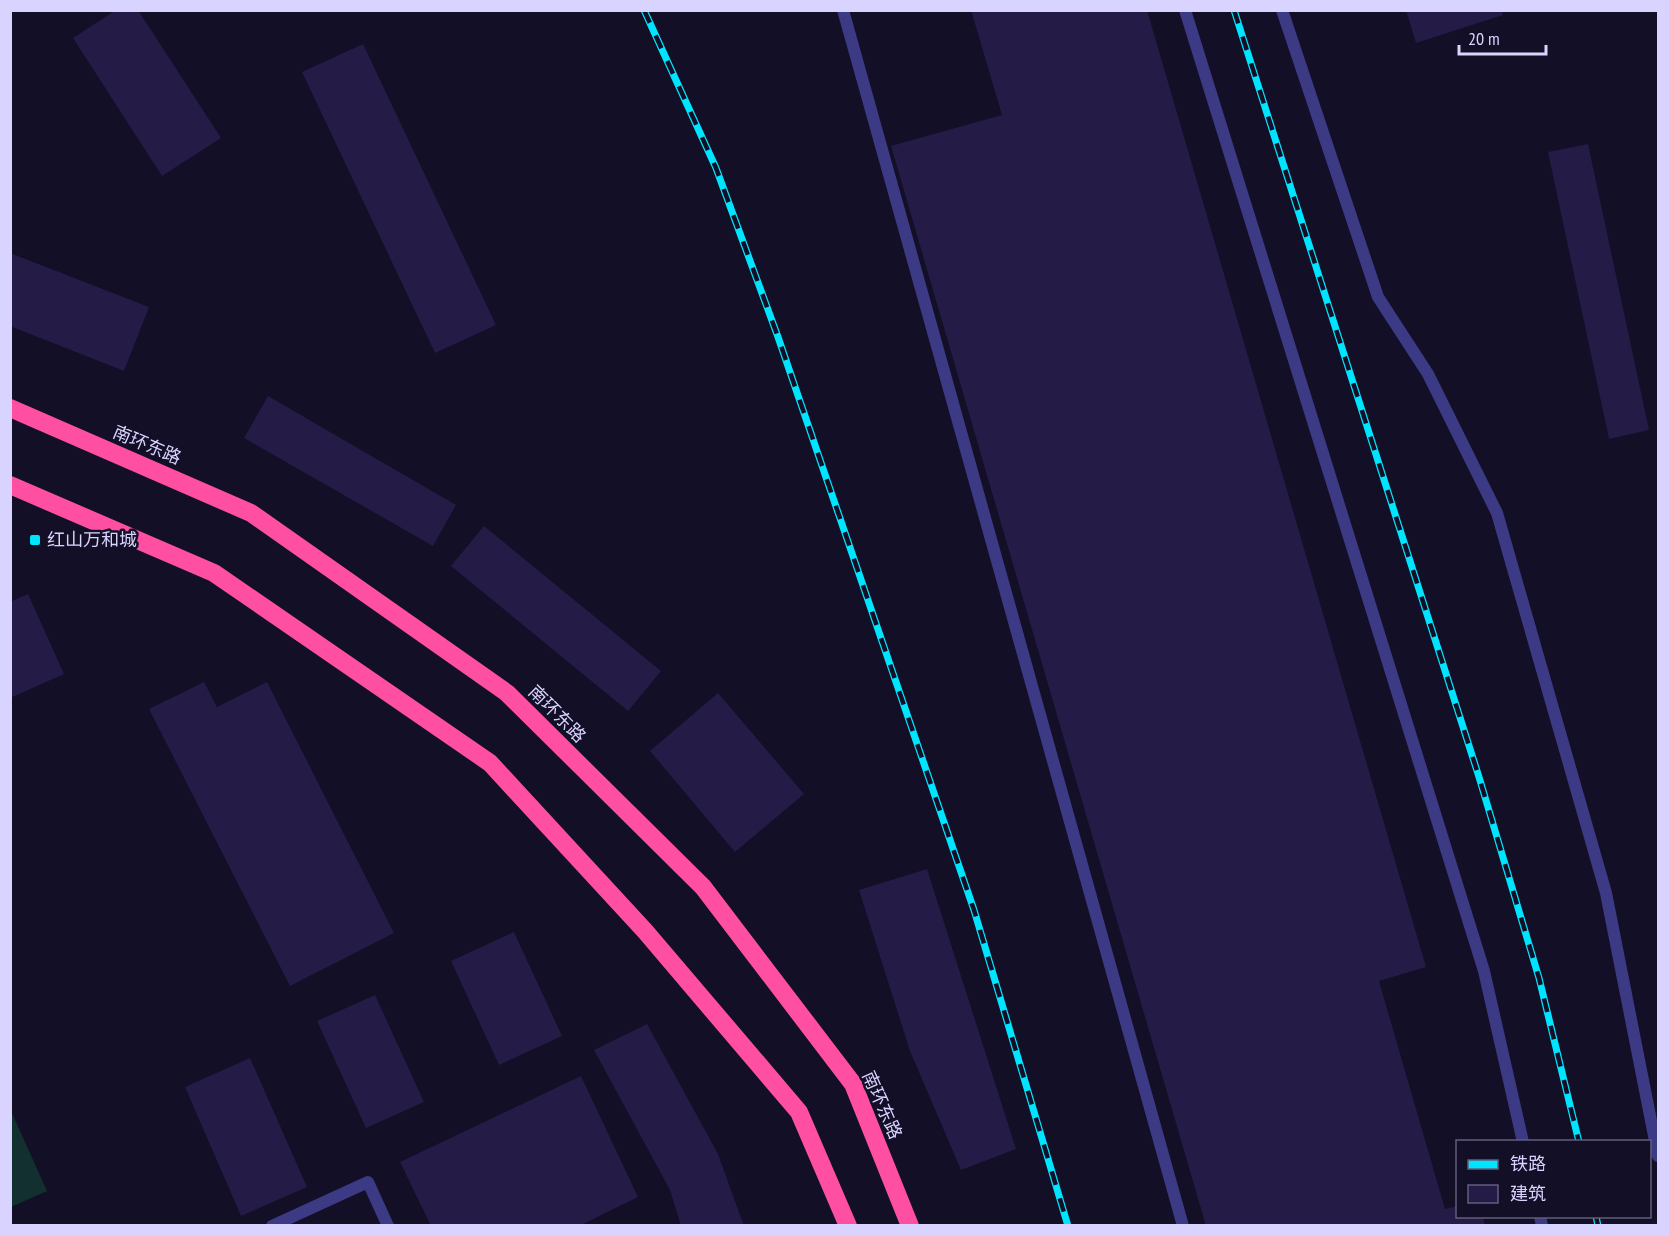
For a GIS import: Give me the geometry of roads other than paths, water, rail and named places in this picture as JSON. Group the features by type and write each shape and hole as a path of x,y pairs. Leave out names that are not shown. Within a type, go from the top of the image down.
{"highway":[{"name":"南环东路","path":"10,408 251,513 507,693 702,887 854,1084 910,1226"},
{"path":"10,485 214,573 490,763 645,931 800,1112 848,1226"}],"lane":[{"path":"843,10 1183,1226"},
{"path":"1185,10 1484,971 1523,1140"},
{"path":"1282,10 1378,297 1428,374 1497,513 1606,893 1659,1156"},
{"path":"272,1226 368,1182 388,1226"}],"railway":[{"path":"644,10 716,168 778,337 974,910 1068,1226"},
{"path":"1234,10 1479,777 1539,978 1579,1140"},
{"path":"1596,1218 1598,1226"}],"place":[{"name":"红山万和城","path":"35,540"}]}
